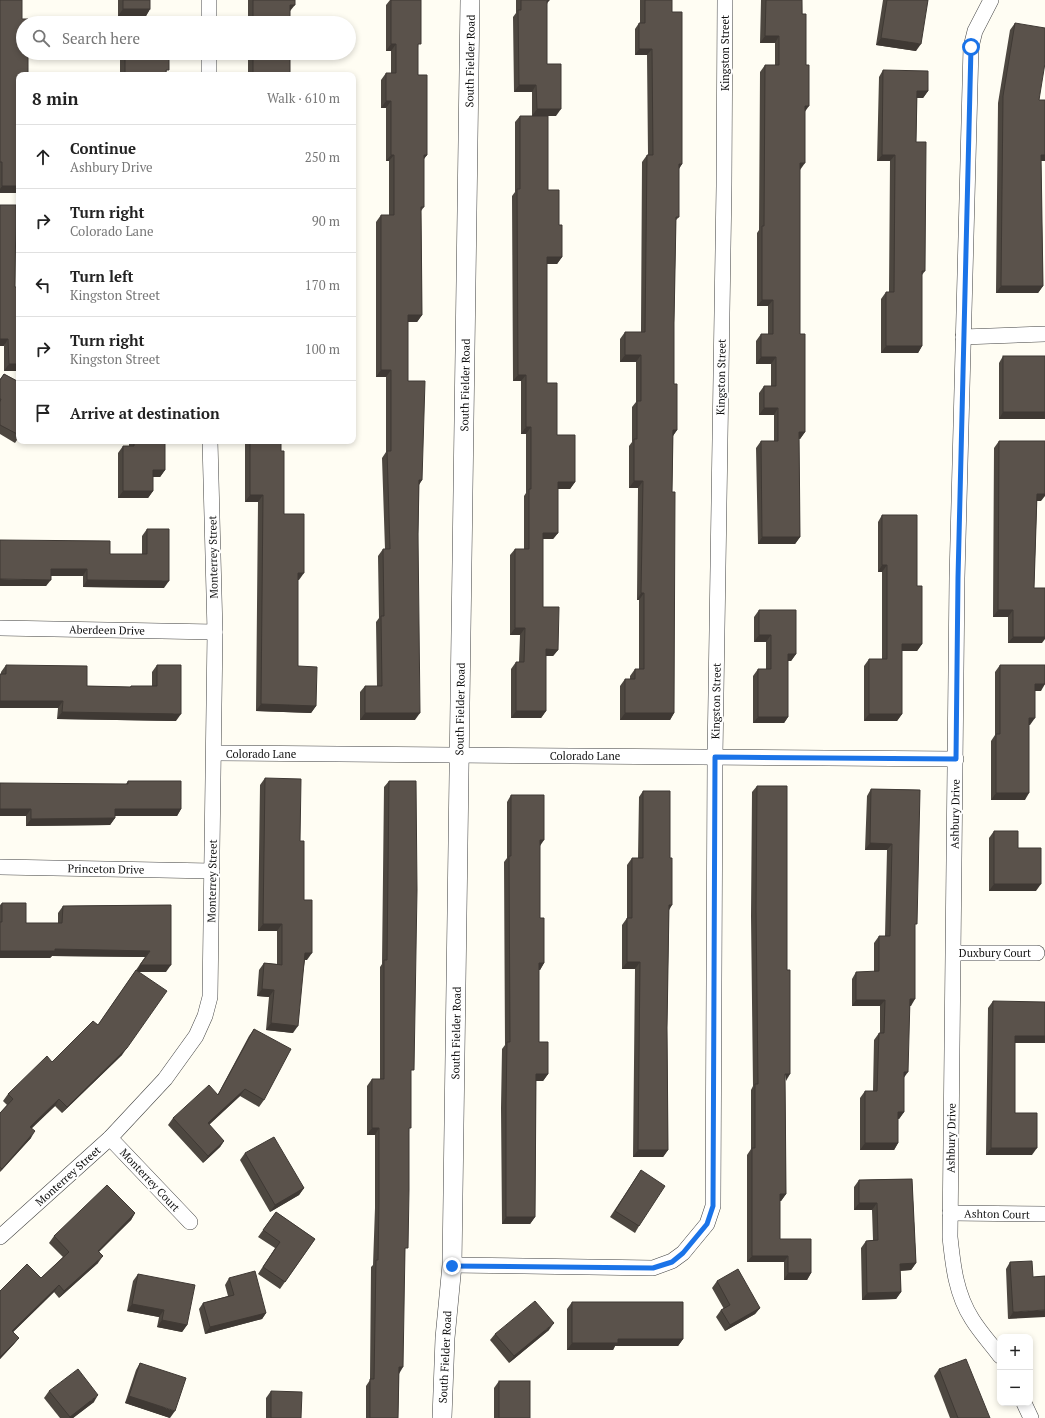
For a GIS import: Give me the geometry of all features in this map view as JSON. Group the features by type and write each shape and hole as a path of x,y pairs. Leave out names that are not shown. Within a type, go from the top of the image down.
{"street":[{"path":"209,0 209,16"},
{"name":"South Fielder Road","path":"442,1418 445,1338 452,1266 470,0"},
{"name":"Kingston Street","path":"452,1266 653,1268 672,1262 683,1253 707,1224 713,1206 715,757 724,178 725,0"},
{"name":"Ashbury Drive","path":"991,0 975,31 971,47 958,578 950,1237 953,1268 959,1294 972,1319 997,1352"},
{"path":"209,60 209,72"},
{"path":"964,337 1045,334"},
{"name":"Monterrey Street","path":"0,1238 110,1138 165,1079 196,1036 205,1016 210,997 214,753 215,632 210,444"},
{"name":"Aberdeen Drive","path":"0,628 215,632"},
{"name":"Colorado Lane","path":"214,753 956,759"},
{"name":"Princeton Drive","path":"0,867 212,871"},
{"name":"Duxbury Court","path":"954,953 1037,953"},
{"name":"Monterrey Court","path":"110,1138 190,1222"},
{"name":"Ashton Court","path":"950,1213 1045,1214"},
{"path":"1025,1406 1031,1418"}],"building":[{"path":"0,0 22,0 22,16 16,16 16,60 28,60 28,72 16,72 16,186 2,186 2,162 0,162"},
{"path":"123,0 150,0 150,9 123,9"},
{"path":"253,0 295,0 295,5 290,5 290,16 253,16"},
{"path":"391,0 421,0 421,44 418,44 418,75 427,75 427,155 424,155 424,207 421,207 422,315 408,315 408,381 425,381 422,480 419,480 418,534 420,713 365,713 365,686 382,686 381,616 384,616 383,549 390,549 387,451 391,451 391,370 381,370 381,215 394,215 394,155 391,155 391,101 386,101 386,73 396,73 396,44 391,44"},
{"path":"521,0 549,0 547,1 547,64 561,64 561,109 537,109 536,85 519,85 518,10 521,10"},
{"path":"645,0 672,0 672,12 682,12 682,164 679,164 679,217 676,217 674,323 674,384 677,384 677,430 673,430 672,492 675,492 674,713 625,713 625,679 635,679 635,669 644,669 644,593 641,593 643,481 634,481 634,439 637,439 637,401 641,401 641,355 625,355 625,332 645,332 647,155 653,155 652,49 639,49 639,23 645,23"},
{"path":"766,0 802,0 802,14 806,14 806,65 809,65 809,106 805,106 805,163 800,163 800,334 805,334 805,432 799,432 800,537 762,537 761,441 778,441 778,408 764,408 764,386 776,386 776,357 761,357 761,334 773,334 773,300 762,300 765,65 779,65 779,36 765,36"},
{"path":"887,0 928,0 921,44 881,38"},
{"path":"1015,23 1045,28 1045,63 1039,100 1045,100 1045,155 1041,155 1043,286 1001,286 1003,96"},
{"path":"125,60 169,60 169,70 166,70 166,72 125,72"},
{"path":"253,60 290,60 290,72 253,72"},
{"path":"883,70 928,71 928,91 917,91 916,142 926,142 925,271 922,271 922,346 886,346 886,292 894,292 895,155 882,155"},
{"path":"520,116 548,116 548,190 559,190 559,225 562,225 562,257 547,257 547,383 557,383 557,435 575,435 575,482 558,482 558,533 543,533 543,607 559,607 558,650 546,649 546,711 516,711 516,662 524,662 525,628 515,628 515,549 529,549 529,489 531,489 531,427 526,427 526,375 518,375 517,189 520,189"},
{"path":"0,205 16,205 16,364 9,364 8,339 0,339"},
{"path":"1003,356 1045,356 1045,412 1003,412"},
{"path":"4,374 16,380 16,433 0,425 0,380"},
{"path":"999,441 1045,441 1045,494 1037,494 1034,588 1045,588 1045,637 1013,637 1013,610 998,610"},
{"path":"134,444 165,444 165,470 153,470 153,491 123,491 123,446 134,446"},
{"path":"250,444 281,444 281,451 284,451 284,514 304,514 304,573 298,573 298,666 317,667 316,706 261,704 263,495 250,495"},
{"path":"882,515 917,515 917,586 922,586 922,644 902,644 902,714 869,714 869,659 887,659 887,565 882,565"},
{"path":"147,529 169,529 169,581 87,580 87,569 51,569 51,580 0,579 0,540 110,541 110,554 147,554"},
{"path":"759,610 796,610 796,654 788,654 788,717 758,717 758,669 771,669 771,635 759,635"},
{"path":"6,665 87,666 87,686 131,687 157,686 157,665 181,665 181,714 62,712 63,701 0,701 0,674 6,674"},
{"path":"1000,665 1045,665 1045,684 1035,684 1035,718 1029,718 1029,793 996,793 996,734 1000,734"},
{"path":"265,778 301,779 300,841 304,841 304,900 312,900 312,953 305,953 298,1026 271,1023 274,990 262,989 264,963 282,965 282,924 263,924"},
{"path":"128,781 181,781 181,809 115,809 115,818 31,819 31,809 0,809 0,783 128,784"},
{"path":"389,781 416,781 417,890 414,1070 411,1070 408,1248 405,1248 403,1367 399,1367 398,1418 370,1418 370,1379 374,1379 376,1260 378,1260 379,1201 379,1128 372,1128 372,1079 384,1079 384,960 387,960"},
{"path":"757,786 787,786 787,970 790,970 790,1074 785,1074 786,1194 780,1194 780,1239 811,1239 811,1273 788,1273 788,1256 752,1256 752,1148 755,1148 755,1084 758,1084 756,909"},
{"path":"871,789 920,790 917,924 915,924 915,999 910,999 908,1072 904,1072 904,1112 898,1112 898,1143 865,1143 865,1091 877,1091 879,1033 884,1033 885,1000 856,1000 856,972 879,971 879,936 890,936 892,844 870,843"},
{"path":"643,791 670,791 672,905 669,905 667,1028 668,1150 638,1150 640,962 627,962 627,918 632,918 632,858 643,858"},
{"path":"511,795 544,795 544,840 540,840 540,918 544,918 544,963 539,963 539,1042 548,1042 548,1074 536,1074 535,1217 506,1217 507,1042 510,1042 509,856 511,856"},
{"path":"994,831 1018,831 1018,848 1041,848 1041,884 994,884"},
{"path":"2,903 26,903 26,923 62,923 63,906 171,905 171,965 140,965 150,951 55,949 55,951 0,951 0,922 2,922"},
{"path":"136,970 167,991 127,1048 67,1107 59,1099 30,1127 35,1131 2,1169 0,1167 0,1113 13,1099 8,1094 47,1056 52,1062 93,1021 98,1025"},
{"path":"993,1001 1045,1002 1045,1036 1015,1036 1015,1113 1037,1113 1037,1148 991,1148"},
{"path":"254,1029 291,1049 264,1100 245,1089 208,1123 224,1141 208,1156 173,1118 209,1085 218,1095"},
{"path":"274,1137 304,1188 275,1205 245,1153"},
{"path":"641,1170 665,1186 639,1226 615,1211"},
{"path":"912,1179 916,1263 900,1264 901,1292 867,1293 866,1241 878,1240 877,1203 859,1203 859,1180"},
{"path":"107,1185 135,1213 98,1251 103,1256 64,1291 59,1285 12,1331 19,1338 0,1357 0,1291 27,1264 41,1278 69,1252 54,1236"},
{"path":"276,1212 315,1239 285,1282 263,1267 280,1242 263,1230"},
{"path":"1032,1261 1033,1277 1045,1276 1045,1310 1013,1312 1010,1262"},
{"path":"738,1269 760,1308 730,1325 721,1310 730,1305 717,1281"},
{"path":"255,1271 266,1313 210,1327 203,1303 234,1295 229,1278"},
{"path":"138,1274 195,1285 187,1325 162,1320 164,1310 132,1304"},
{"path":"535,1301 554,1323 514,1356 495,1334"},
{"path":"572,1302 683,1302 683,1339 618,1339 618,1343 572,1343"},
{"path":"966,1359 990,1418 958,1418 939,1369"},
{"path":"140,1363 186,1378 175,1411 129,1396"},
{"path":"78,1369 98,1395 70,1417 49,1391"},
{"path":"499,1381 530,1381 530,1418 499,1418"},
{"path":"271,1391 302,1392 301,1418 271,1418"}],"route":[{"path":"452,1266 653,1268 672,1262 683,1253 707,1224 713,1206 715,757 956,759 958,578 971,47"}]}
